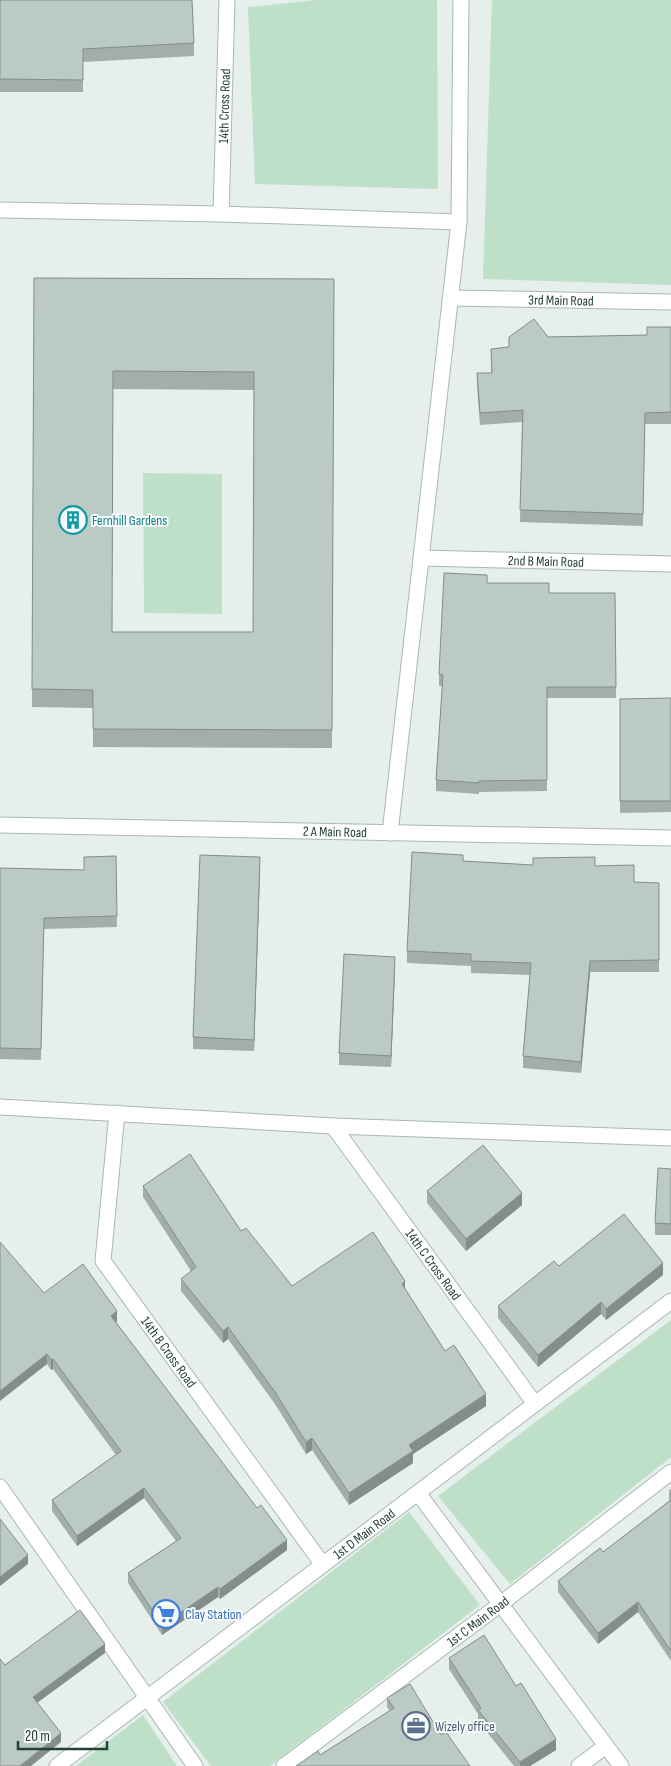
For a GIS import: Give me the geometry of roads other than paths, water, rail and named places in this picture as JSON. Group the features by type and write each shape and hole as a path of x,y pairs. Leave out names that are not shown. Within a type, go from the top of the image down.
{"street":[{"name":"14th Cross Road","path":"221,214 227,0"},
{"path":"390,833 459,222 461,0"},
{"path":"0,210 221,214 459,222"},
{"name":"3rd Main Road","path":"451,298 671,302"},
{"name":"2nd B Main Road","path":"422,558 671,564"},
{"name":"2 A Main Road","path":"0,825 671,838"},
{"path":"0,1107 334,1126 671,1138"},
{"name":"14th B Cross Road","path":"116,1113 103,1261 323,1565"},
{"name":"14th C Cross Road","path":"334,1126 535,1404"},
{"name":"1st D Main Road","path":"57,1766 671,1301"},
{"name":"1st C Main Road","path":"284,1766 502,1603 671,1472"},
{"path":"0,1487 195,1766"},
{"path":"418,1493 502,1603 621,1766"},
{"path":"579,1766 606,1746"}],"place":[{"name":"Fernhill Gardens","path":"73,520"},
{"name":"Clay Station","path":"166,1614"},
{"name":"Wizely office","path":"416,1726"}]}
